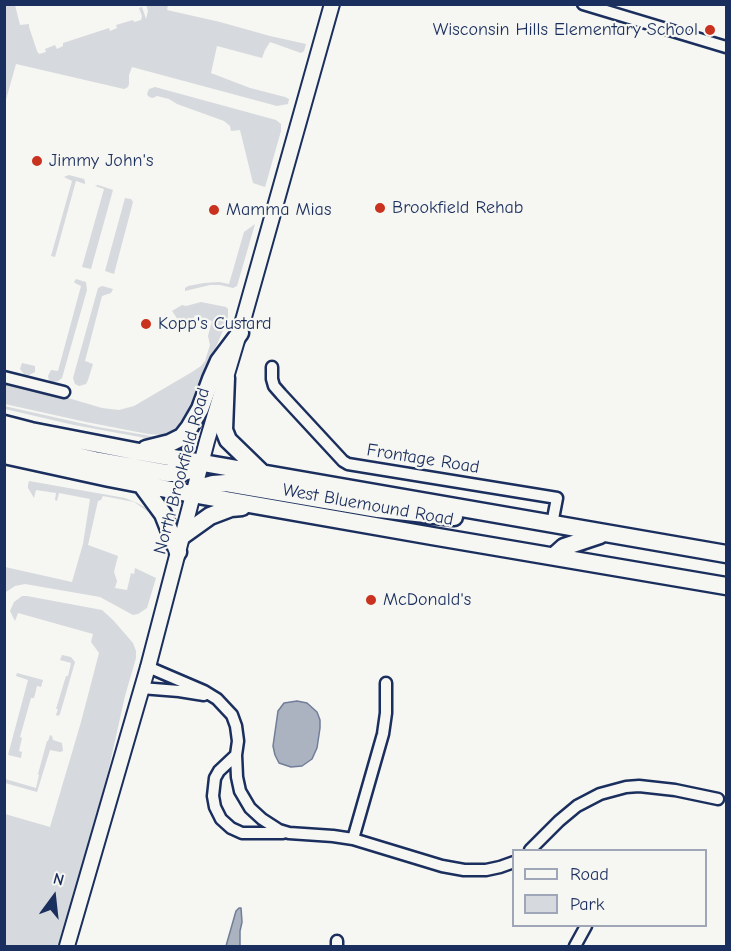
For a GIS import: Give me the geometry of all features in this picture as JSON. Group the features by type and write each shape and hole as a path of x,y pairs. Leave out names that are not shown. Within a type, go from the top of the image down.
{"main road":[{"path":"134,450 155,448 182,437 200,409 219,361 240,333"},
{"path":"226,378 224,430 228,440 262,473"},
{"name":"West Bluemound Road","path":"4,424 134,450 726,554"},
{"path":"4,440 167,473 190,470 201,462"},
{"name":"West Bluemound Road","path":"4,455 192,494 726,586"},
{"path":"192,494 202,487 226,483 378,509 453,517 509,516"},
{"path":"141,484 163,514 180,544 210,516 231,508 257,505"},
{"path":"554,556 564,547 604,534"},
{"path":"686,579 726,577"}],"street":[{"name":"North Brookfield Road","path":"67,946 148,667 192,494 240,333 332,4"},
{"path":"583,4 726,47"},
{"name":"Frontage Road","path":"272,367 274,386 348,464 557,498 552,524"},
{"path":"4,376 64,392"},
{"path":"148,667 204,691 225,706 236,726 237,777 240,791 250,808 270,825 289,833"},
{"path":"353,839 383,734 386,682"},
{"path":"141,688 200,694 216,699"},
{"path":"236,755 219,771 213,796 221,819 231,828 242,833 289,833 353,839 432,863 464,870 486,870 512,862"},
{"path":"531,849 577,806 600,795 626,788 639,786 675,790 718,799"},
{"path":"575,946 585,927"}],"green space":[{"path":"146,4 168,5 167,10 306,44 301,53 270,42 262,58 217,46 211,73 250,88 285,97 289,99 288,104 277,106 132,67 128,87 124,89 16,64 5,103 5,5 15,5 20,25 29,24 39,54 55,45 57,49 63,46 63,43 109,28 110,31 117,28 116,25 141,20 139,8 142,7 146,19 148,11"},
{"path":"155,87 276,120 281,124 265,187 253,183 240,130 231,131 230,126 224,121 169,99 149,97 147,94 149,89"},
{"path":"69,175 84,179 85,184 76,181 55,257 51,256 72,181 64,177"},
{"path":"95,186 113,190 91,269 82,267 104,189"},
{"path":"125,198 133,202 114,274 105,271"},
{"path":"255,224 237,286 233,288 210,285 185,291 188,286 204,283 229,284 244,232"},
{"path":"76,279 86,282 87,290 62,378 53,382 48,376 51,370 58,371 81,286 74,282"},
{"path":"102,286 113,289 111,293 102,296 85,361 93,364 86,384 79,386 75,384 73,378 98,288"},
{"path":"201,302 226,307 228,318 194,400 174,432 161,435 148,434 5,404 4,383 102,408 119,410 134,406 192,372 205,361 210,345 208,336 212,321 195,315 192,323 183,327 172,311 182,305"},
{"path":"22,363 35,366 35,372 29,375 24,374 20,369"},
{"path":"4,406 98,427 157,437 167,437 187,425 162,441 74,425 5,409"},
{"path":"29,481 125,498 137,503 149,509 154,513 165,537 163,551 159,550 161,537 159,526 150,513 134,502 103,496 98,501 88,545 118,556 114,572 117,581 115,588 127,590 131,573 134,574 135,568 156,578 147,608 133,615 100,597 25,584 15,586 5,595 5,567 72,582 83,544 90,499 59,493 57,501 55,500 56,493 36,490 34,498 28,488"},
{"path":"22,596 102,610 133,643 136,651 108,772 60,946 5,946 5,814 50,827 99,653 91,642 93,634 18,613 15,621 10,611 14,602"},
{"path":"62,655 71,657 75,662 58,716 56,715 58,709 56,709 71,663 60,660"},
{"path":"17,673 43,680 41,687 37,686 34,698 31,698 20,737 22,738 19,751 22,752 21,758 8,755 28,680 16,676"},
{"path":"50,735 53,740 62,743 63,751 50,750 37,792 5,783 5,779 36,788"}],"shaded area":[{"path":"297,701 307,703 317,712 320,728 317,748 312,759 302,766 291,767 279,763 273,746 278,711 284,703"},
{"path":"241,908 242,922 240,946 226,946 236,911"}],"place":[{"name":"Wisconsin Hills Elementary School","path":"710,30"},
{"name":"Jimmy John's","path":"37,161"},
{"name":"Brookfield Rehab","path":"380,208"},
{"name":"Mamma Mias","path":"214,210"},
{"name":"Kopp's Custard","path":"146,324"},
{"name":"McDonald's","path":"371,600"}]}
